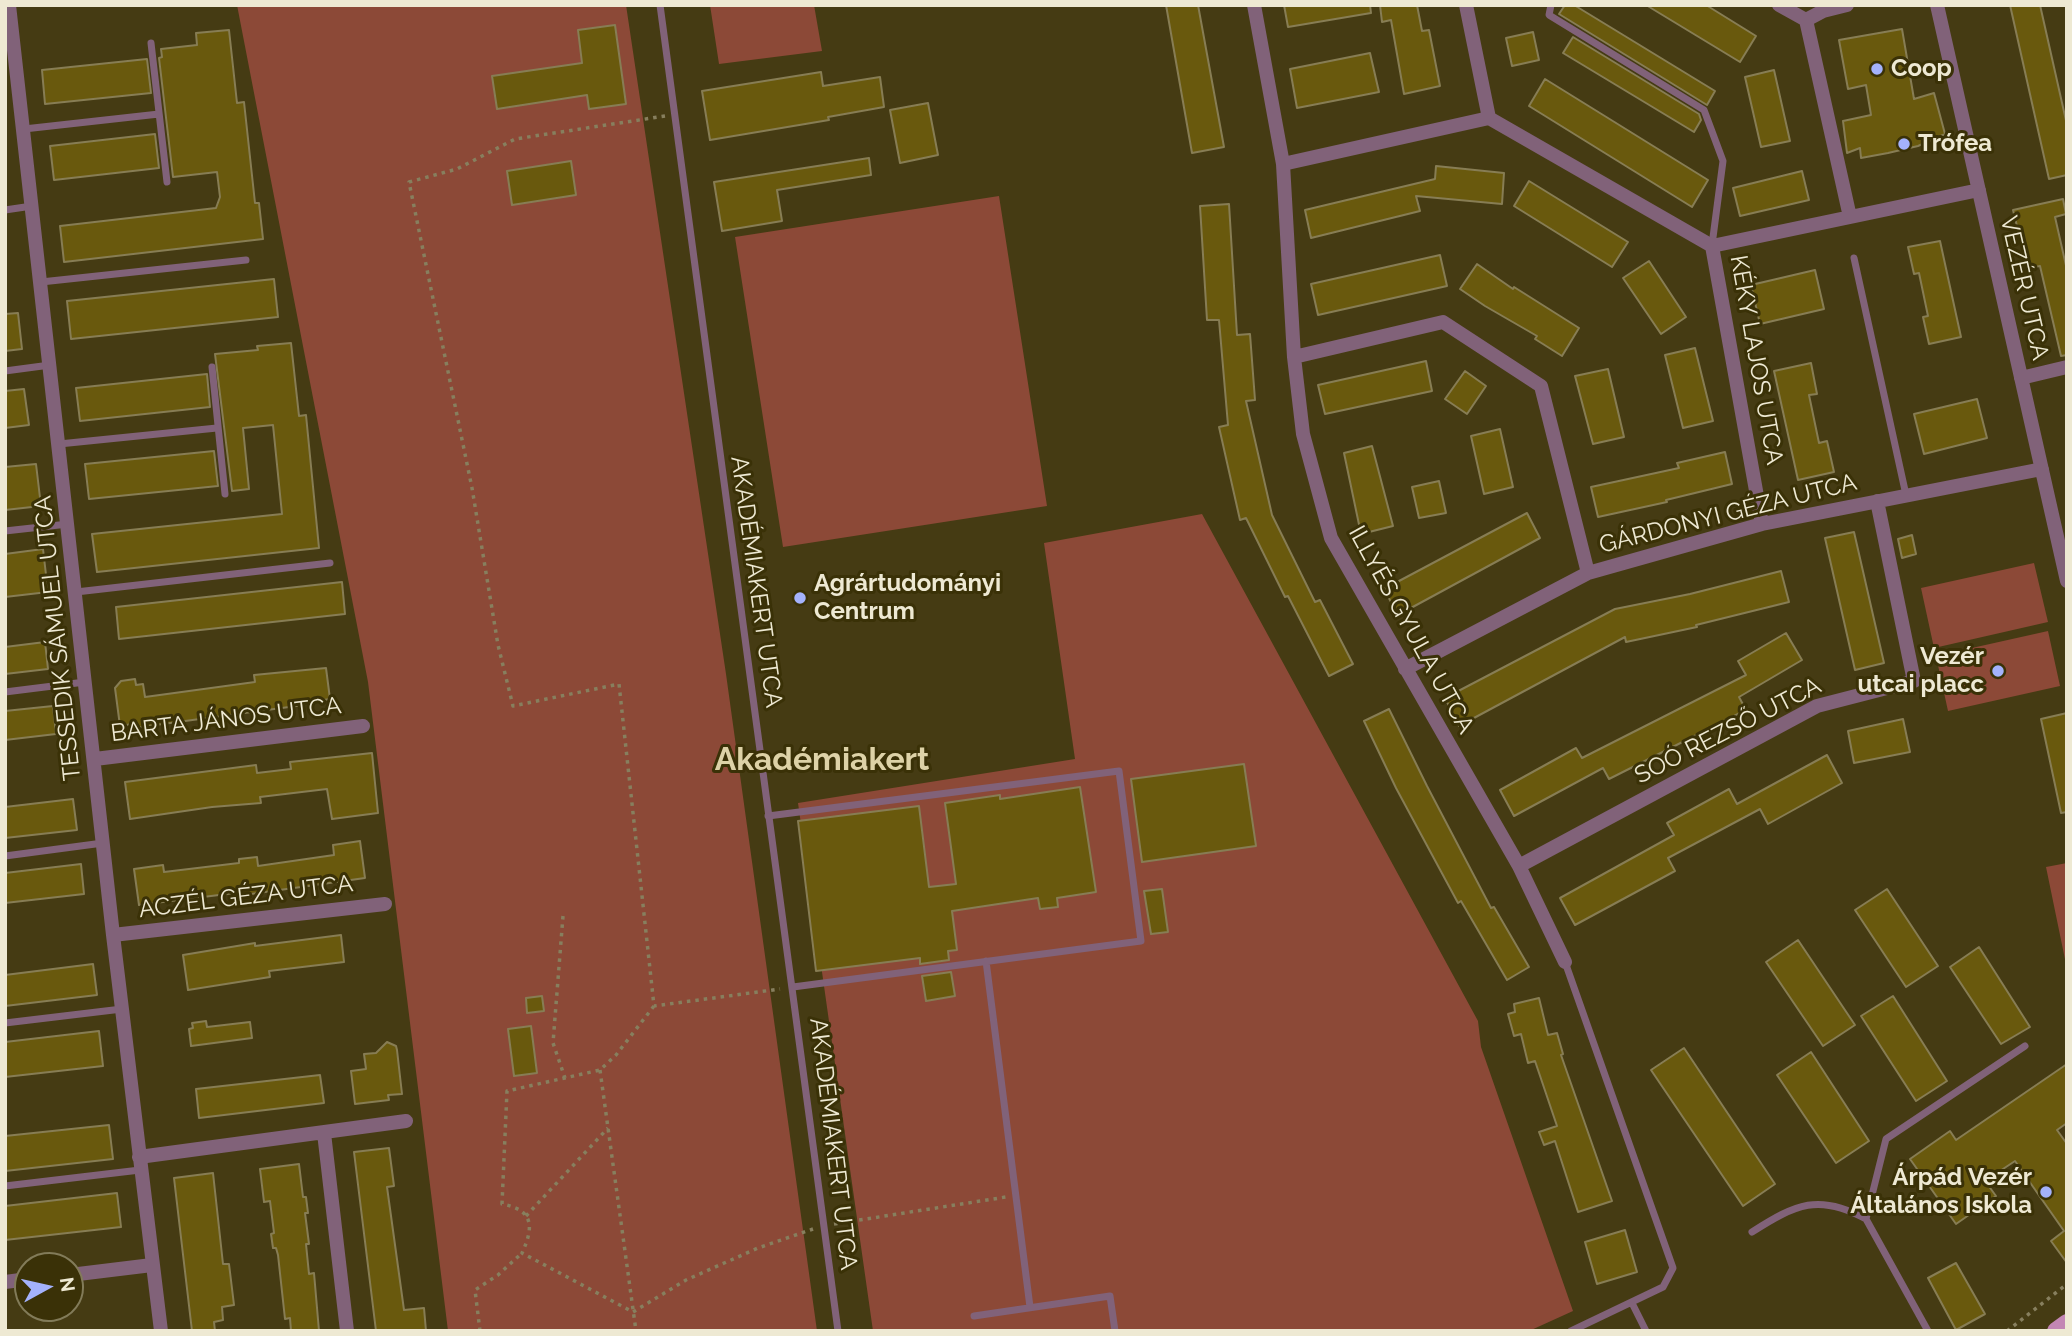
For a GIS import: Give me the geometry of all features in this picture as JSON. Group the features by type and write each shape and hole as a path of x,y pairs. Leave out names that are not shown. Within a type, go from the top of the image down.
{"main road":[{"path":"2056,1331 2067,1323"}],"street":[{"name":"TESSEDIK SÁMUEL UTCA","path":"9,5 10,48 24,129 113,935 161,1331"},
{"name":"ILLYÉS GYULA UTCA","path":"1254,5 1283,164 1294,356 1303,434 1331,538 1519,866 1565,962"},
{"path":"1466,5 1489,118"},
{"path":"1779,5 1806,20 1850,217"},
{"path":"1806,20 1823,11 1847,5"},
{"name":"VEZÉR UTCA","path":"1937,5 2042,470 2062,538 2067,581"},
{"path":"1283,164 1489,118 1712,246 1979,190"},
{"name":"KÉKY LAJOS UTCA","path":"1712,246 1762,524"},
{"path":"1294,356 1443,322 1541,386 1588,573"},
{"path":"2021,378 2067,367"},
{"name":"GÁRDONYI GÉZA UTCA","path":"1405,670 1588,573 1762,524 2042,470"},
{"name":"SOÓ REZSŐ UTCA","path":"1519,866 1817,706 1914,681 1877,501"},
{"name":"BARTA JÁNOS UTCA","path":"95,759 363,726"},
{"name":"ACZÉL GÉZA UTCA","path":"113,935 385,904"},
{"path":"140,1163 406,1121"},
{"path":"324,1133 347,1331"},
{"path":"84,1273 152,1265"}],"lane":[{"name":"AKADÉMIAKERT UTCA","path":"660,5 838,1331"},
{"path":"1551,5 1549,15 1704,110 1724,161 1712,246"},
{"path":"150,43 167,182"},
{"path":"24,129 159,114"},
{"path":"5,210 33,206"},
{"path":"1854,258 1906,495"},
{"path":"41,282 246,260"},
{"path":"5,371 51,365"},
{"path":"212,367 225,494"},
{"path":"59,444 217,428"},
{"path":"5,531 68,524"},
{"path":"76,592 330,563"},
{"path":"5,692 86,682"},
{"path":"768,816 1119,771 1141,941 793,987"},
{"path":"5,856 103,843"},
{"path":"986,961 1030,1307"},
{"path":"1565,962 1673,1268 1664,1287 1571,1331"},
{"path":"5,1023 122,1009"},
{"path":"1866,1219 1886,1139 2025,1046"},
{"path":"5,1186 140,1163"},
{"path":"1752,1232 1778,1216 1812,1203 1844,1207 1866,1219 1928,1331"},
{"path":"974,1316 1110,1296 1115,1331"},
{"path":"1632,1303 1646,1331"}],"path":[{"path":"480,1331 475,1290 522,1254 531,1229 522,1210 502,1203 507,1091 600,1070 616,1055 654,1006 619,684 513,706 498,645 472,488 409,182 457,169 515,139 673,115"},
{"path":"563,916 554,1043 565,1078"},
{"path":"654,1006 793,987"},
{"path":"600,1070 636,1331"},
{"path":"526,1216 608,1128"},
{"path":"634,1312 686,1280 758,1248 824,1225 1016,1196"},
{"path":"522,1254 634,1312"},
{"path":"2007,1331 2067,1284"}],"shaded area":[{"path":"237,5 626,5 726,674 817,1331 448,1331 368,682"},
{"path":"710,5 814,5 822,51 719,64"},
{"path":"999,196 1047,506 783,547 735,237"},
{"path":"1202,514 1478,1021 1481,1047 1573,1311 1529,1331 873,1331 798,803 1075,759 1044,543"},
{"path":"2034,563 2048,622 1934,648 1921,588"},
{"name":"Vezér utcai placc","path":"2048,631 2060,686 1948,711 1936,656"},
{"path":"2067,863 2067,969 2046,867"}],"building":[{"path":"1166,5 1198,5 1224,147 1192,153"},
{"path":"1284,5 1370,5 1371,13 1288,27"},
{"path":"1380,5 1417,5 1422,31 1429,30 1440,86 1404,94 1391,20 1382,22"},
{"path":"1565,5 1574,5 1715,91 1707,105 1559,14"},
{"path":"1646,5 1706,5 1756,36 1740,62"},
{"path":"2010,5 2040,5 2067,125 2067,175 2049,179"},
{"path":"615,25 626,104 589,109 587,95 497,109 492,76 582,63 578,30"},
{"path":"1902,29 1914,99 1934,93 1945,134 1918,146 1888,153 1861,158 1860,148 1847,153 1843,121 1871,115 1866,85 1848,89 1839,40"},
{"path":"229,30 237,103 244,102 255,203 259,203 263,239 64,262 60,226 216,208 220,197 217,172 173,177 159,58 162,57 161,49 197,45 196,33"},
{"path":"1533,32 1539,60 1512,66 1506,38"},
{"path":"1573,37 1699,114 1701,120 1694,132 1563,53"},
{"path":"1370,53 1379,92 1297,108 1290,69"},
{"path":"147,59 151,93 45,104 42,70"},
{"path":"1774,70 1790,141 1761,147 1745,77"},
{"path":"821,72 823,86 880,77 884,107 828,117 829,120 710,140 702,91"},
{"path":"1545,79 1708,180 1692,207 1529,106"},
{"path":"928,103 938,155 900,163 890,110"},
{"path":"155,134 159,168 54,180 50,146"},
{"path":"869,158 871,175 777,190 782,221 722,231 714,182"},
{"path":"571,161 576,195 512,205 507,171"},
{"path":"1436,166 1504,173 1502,204 1416,196 1420,211 1311,238 1305,210 1435,179"},
{"path":"1802,171 1809,200 1740,216 1733,188"},
{"path":"1529,181 1628,242 1612,267 1514,206"},
{"path":"2063,199 2066,214 2055,217 2067,270 2067,355 2061,356 2040,266 2030,268 2022,233 2019,234 2013,210"},
{"path":"1229,204 1237,335 1250,334 1255,400 1246,401 1272,515 1315,602 1320,600 1353,664 1329,676 1288,596 1285,597 1246,518 1240,520 1219,427 1228,425 1219,320 1207,320 1200,206"},
{"path":"1940,241 1961,337 1929,344 1923,317 1928,316 1919,273 1914,274 1908,247"},
{"path":"1440,255 1447,286 1318,315 1311,284"},
{"path":"1649,261 1686,317 1661,334 1623,278"},
{"path":"1477,264 1579,328 1562,356 1535,339 1537,336 1460,289"},
{"path":"1815,270 1824,309 1760,324 1751,285"},
{"path":"274,279 278,317 71,339 67,301"},
{"path":"18,313 22,349 5,351 5,314"},
{"path":"291,343 299,416 306,415 319,548 97,572 92,534 282,514 273,425 243,428 249,489 232,491 215,354 258,350 257,346"},
{"path":"1695,348 1713,421 1683,428 1665,355"},
{"path":"1426,361 1432,391 1325,414 1318,385"},
{"path":"1811,363 1817,394 1809,395 1819,443 1827,441 1834,472 1798,480 1774,371"},
{"path":"1608,369 1624,437 1593,444 1575,376"},
{"path":"1465,371 1486,386 1467,414 1445,399"},
{"path":"207,374 210,407 80,421 76,388"},
{"path":"24,389 29,425 5,428 5,391"},
{"path":"1977,399 1987,438 1924,454 1914,414"},
{"path":"1500,429 1513,487 1484,494 1471,436"},
{"path":"1372,446 1393,526 1361,534 1344,453"},
{"path":"214,451 218,486 89,499 85,464"},
{"path":"1725,452 1732,484 1598,517 1591,487 1679,468 1677,463"},
{"path":"36,464 41,506 5,510 5,467"},
{"path":"1439,481 1446,513 1419,518 1412,487"},
{"path":"1527,513 1540,538 1398,615 1384,589"},
{"path":"1854,532 1884,663 1855,670 1825,538"},
{"path":"1912,535 1916,554 1902,558 1898,539"},
{"path":"43,549 48,592 5,597 5,554"},
{"path":"1781,571 1789,602 1696,625 1697,627 1626,642 1625,637 1459,726 1445,698 1615,609 1690,594"},
{"path":"342,582 345,614 119,639 116,607"},
{"path":"1786,633 1802,660 1739,697 1746,710 1609,779 1603,768 1514,816 1500,790 1576,748 1582,758 1746,675 1738,661"},
{"path":"45,642 48,669 5,674 5,647"},
{"path":"326,668 330,699 304,705 133,728 132,724 120,726 115,688 121,681 135,679 136,685 143,684 145,697 255,682 254,675"},
{"path":"53,706 56,734 5,740 5,711"},
{"path":"1389,709 1491,908 1494,907 1529,967 1507,980 1461,901 1458,903 1396,788 1364,721"},
{"path":"2067,713 2067,812 2061,813 2041,719"},
{"path":"1903,719 1910,752 1854,763 1848,731"},
{"path":"372,753 378,813 332,819 327,789 260,797 261,803 130,819 125,782 256,765 257,773 291,769 290,762"},
{"path":"1827,755 1842,783 1768,824 1760,809 1668,858 1675,871 1575,925 1560,898 1674,835 1667,823 1729,789 1737,804"},
{"path":"1244,764 1256,846 1142,862 1131,779"},
{"path":"1080,787 1096,892 1057,898 1058,907 1040,909 1038,898 952,911 957,950 948,951 949,960 920,964 920,958 816,971 798,821 919,806 929,887 956,884 945,803 1000,795 1000,799"},
{"path":"73,799 77,830 5,838 5,807"},
{"path":"360,841 365,878 244,895 243,892 139,905 134,869 163,865 164,872 239,863 239,859 257,857 258,866 334,855 333,845"},
{"path":"81,864 84,894 5,903 5,873"},
{"path":"1162,889 1168,932 1151,934 1144,891"},
{"path":"1887,889 1938,966 1906,987 1855,910"},
{"path":"341,935 344,962 269,971 270,977 188,990 183,955 255,943 255,946"},
{"path":"1798,940 1855,1025 1823,1046 1766,962"},
{"path":"1979,947 2030,1027 2001,1044 1950,967"},
{"path":"93,964 97,995 5,1006 5,975"},
{"path":"951,972 955,996 926,1001 922,976"},
{"path":"542,996 544,1011 527,1013 526,998"},
{"path":"1893,996 1947,1081 1916,1101 1861,1016"},
{"path":"1539,998 1548,1035 1557,1033 1563,1054 1561,1055 1612,1201 1578,1212 1555,1141 1544,1145 1539,1132 1557,1126 1535,1061 1528,1063 1521,1034 1514,1036 1508,1014 1515,1012 1514,1004"},
{"path":"206,1021 207,1027 250,1022 252,1038 191,1046 189,1029 193,1028 192,1023"},
{"path":"531,1026 537,1073 514,1076 508,1029"},
{"path":"99,1031 103,1066 5,1077 5,1042"},
{"path":"387,1042 396,1046 402,1094 388,1095 389,1100 355,1104 351,1071 366,1069 364,1054 376,1053"},
{"path":"1684,1048 1775,1184 1743,1206 1651,1070"},
{"path":"1811,1052 1869,1141 1836,1163 1777,1075"},
{"path":"2067,1064 2067,1123 2057,1130 2067,1144 2067,1263 2051,1241 2064,1231 2015,1161 1985,1181 1996,1196 1956,1224 1910,1159 1950,1131 1956,1140"},
{"path":"320,1075 324,1103 199,1118 196,1089"},
{"path":"109,1125 113,1159 5,1171 5,1136"},
{"path":"389,1148 394,1186 387,1187 404,1310 424,1308 426,1331 376,1331 354,1152"},
{"path":"299,1164 308,1213 305,1213 309,1274 314,1273 319,1331 291,1331 290,1318 285,1319 278,1255 276,1248 273,1248 271,1234 274,1233 270,1201 264,1202 260,1169"},
{"path":"213,1173 223,1264 229,1264 234,1305 222,1307 223,1320 214,1322 215,1331 192,1331 174,1178"},
{"path":"117,1193 121,1227 5,1240 5,1206"},
{"path":"1625,1230 1637,1272 1597,1284 1585,1242"},
{"path":"1956,1263 1985,1314 1956,1330 1928,1278"}],"place":[{"name":"Coop","path":"1877,69"},
{"name":"Trófea","path":"1904,144"},
{"name":"Agrártudományi Centrum","path":"800,598"},
{"name":"Vezér utcai placc","path":"1998,671"},
{"name":"Árpád Vezér Általános Iskola","path":"2046,1192"}],"district":[{"name":"Akadémiakert","path":"822,760"}]}
